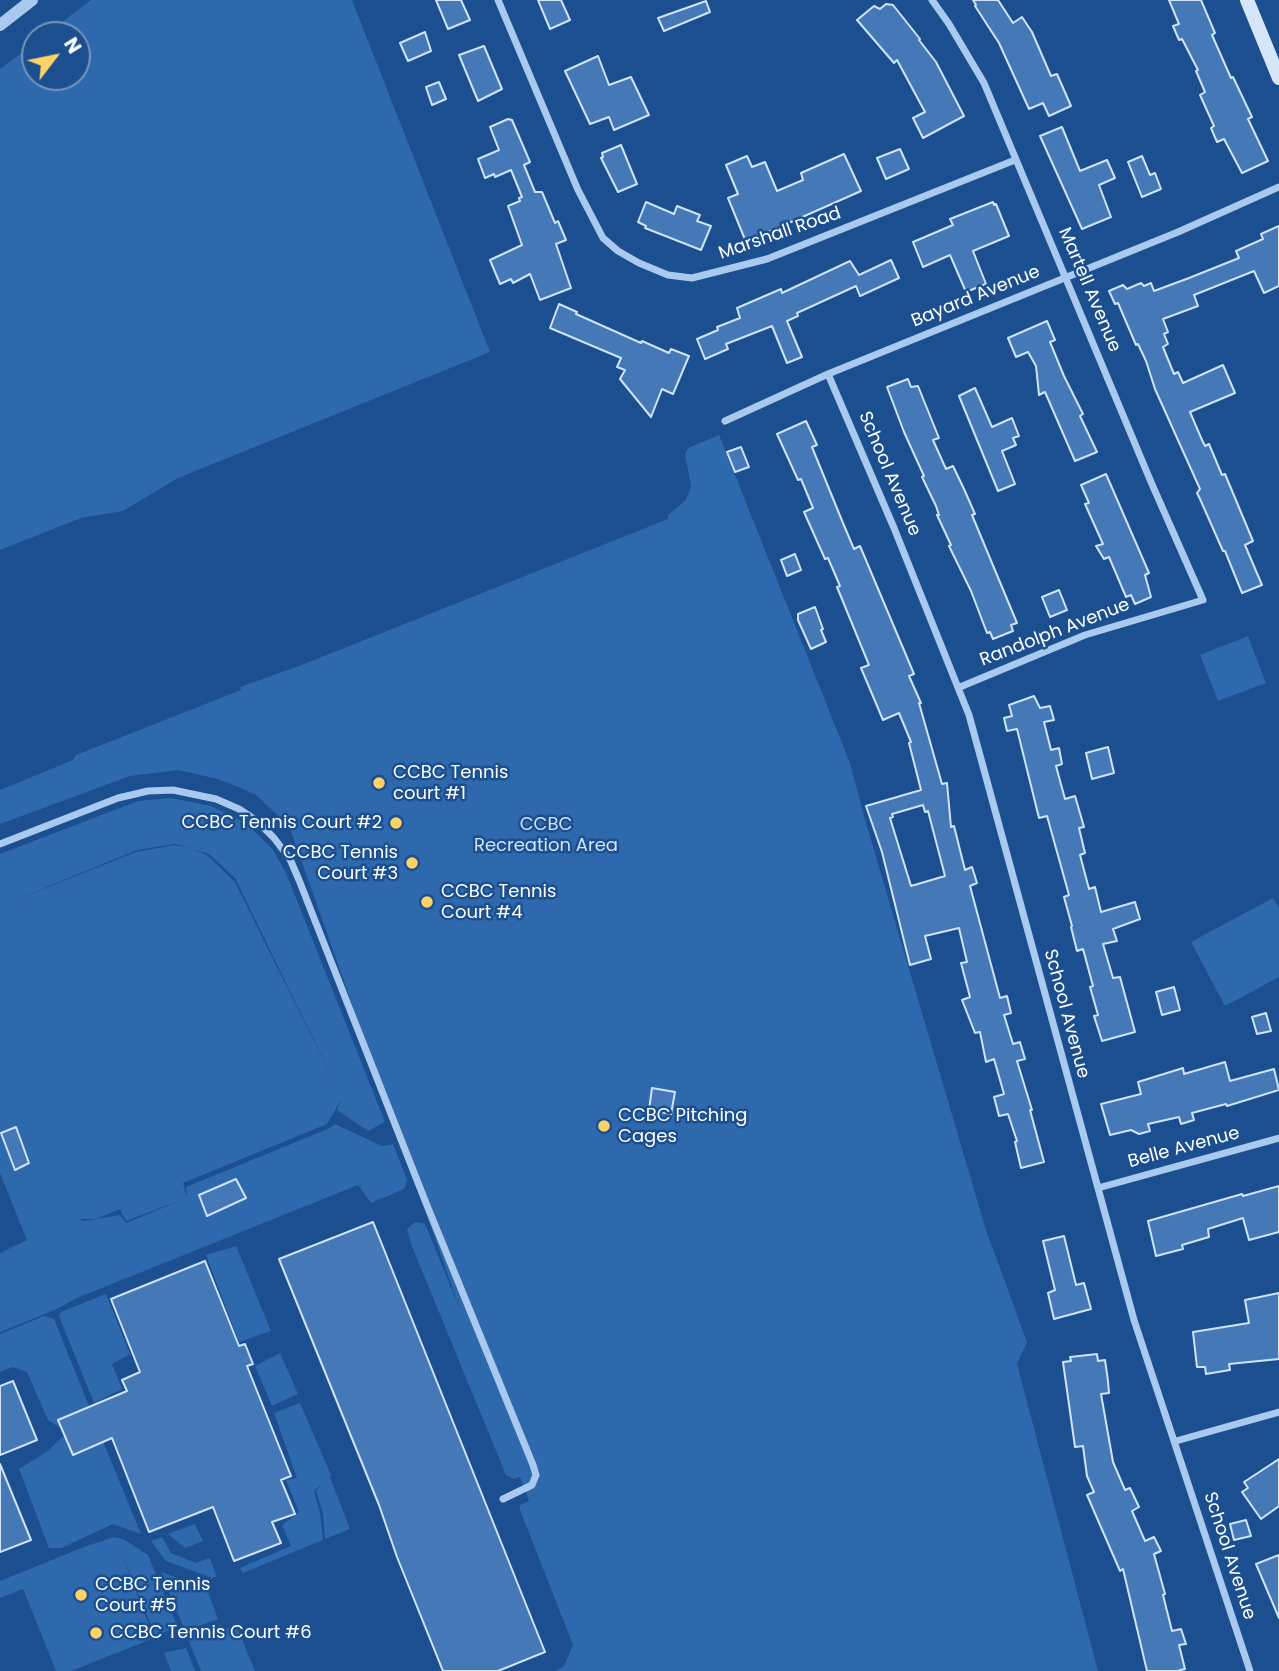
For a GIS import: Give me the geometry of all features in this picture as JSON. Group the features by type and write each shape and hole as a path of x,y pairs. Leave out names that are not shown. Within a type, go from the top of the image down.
{"main road":[{"path":"1247,0 1279,78"}],"street":[{"name":"Marshall Road","path":"498,0 578,190 603,238 618,251 639,263 668,275 692,278 767,260 1015,160"},
{"name":"Martell Avenue","path":"932,0 984,83 1203,600"},
{"path":"0,25 24,3"},
{"name":"Bayard Avenue","path":"725,421 828,374 1279,187"},
{"name":"School Avenue","path":"828,374 960,687 1143,1349 1176,1441 1250,1671"},
{"name":"Randolph Avenue","path":"960,687 1085,635 1203,600"},
{"path":"0,844 118,798 148,791 173,790 216,799 239,809 257,821 274,838 290,859 299,880 431,1216 533,1465 536,1475 532,1485 503,1499"},
{"name":"Belle Avenue","path":"1098,1188 1279,1138"},
{"path":"1176,1441 1279,1412"}],"green space":[{"path":"91,0 352,0 490,352 178,478 123,511 81,518 0,550 0,69 21,53 21,91 91,91 91,21 63,21"},
{"name":"CCBC Recreation Area","path":"719,435 850,763 986,1230 1027,1342 1017,1364 1098,1671 556,1671 564,1666 573,1645 520,1510 520,1505 529,1501 520,1477 514,1479 506,1475 411,1244 407,1229 415,1222 425,1224 460,1309 289,826 255,794 218,779 178,770 130,776 0,824 0,790 73,760 76,755 241,690 240,687 668,519 668,515 686,500 691,486 685,454 688,448"},
{"path":"1248,636 1266,683 1218,701 1200,655"},
{"path":"171,798 211,806 246,823 273,850 286,873 385,1122 368,1131 337,1110 341,1100 327,1124 183,1183 187,1198 186,1187 335,1124 382,1146 393,1144 407,1180 404,1189 371,1203 358,1185 77,1298 0,1332 0,1253 27,1240 0,1173 0,854 138,801","holes":["176,844 190,848 175,845 136,852 8,903 137,850","192,849 209,854 235,878 341,1096 235,882 207,855","184,1199 126,1223 120,1215 96,1219 120,1209 126,1221"]},
{"path":"1273,898 1279,908 1279,977 1225,1006 1191,942"},
{"path":"236,1246 271,1331 239,1342 206,1255"},
{"path":"106,1294 130,1354 112,1364 122,1389 94,1403 59,1316 61,1312"},
{"path":"44,1316 54,1319 93,1416 60,1428 48,1420 27,1372 13,1367 0,1372 0,1334"},
{"path":"280,1353 298,1394 272,1406 255,1366"},
{"path":"300,1403 331,1475 350,1529 325,1539 323,1513 316,1491 323,1483 314,1491 323,1540 243,1573 240,1568 291,1546 282,1525 299,1512 286,1480 297,1478 274,1413"},
{"path":"95,1422 141,1534 113,1524 61,1548 49,1548 19,1469 48,1451 61,1438"},
{"path":"195,1524 203,1541 185,1548 168,1534"},
{"path":"114,1537 125,1540 148,1555 177,1626 156,1637 120,1550 154,1638 71,1671 56,1671 23,1589 0,1598 0,1581"},
{"path":"162,1537 171,1553 196,1563 210,1558 217,1577 212,1578 166,1561 151,1541"},
{"path":"161,1572 207,1589 218,1619 185,1631"},
{"path":"221,1625 223,1630 236,1625 255,1671 201,1671 187,1636"},
{"path":"186,1648 195,1671 171,1671 164,1653"}],"building":[{"path":"436,0 461,0 470,20 448,29"},
{"path":"538,0 561,0 570,20 550,29"},
{"path":"973,0 998,0 1013,23 1022,17 1032,32 1051,76 1057,74 1071,106 1049,116 1043,103 1029,109 999,43"},
{"path":"1169,0 1201,0 1215,33 1212,35 1252,117 1248,119 1268,161 1242,173 1224,139 1217,142 1211,128 1214,126 1200,95 1205,92 1196,71 1198,70 1173,26 1179,24"},
{"path":"706,1 710,12 664,31 658,18"},
{"path":"886,4 893,5 920,39 936,62 964,116 923,138 913,118 925,112 897,60 894,63 857,20 874,6 880,9"},
{"path":"425,32 431,51 408,61 400,43"},
{"path":"484,46 502,89 478,101 459,55"},
{"path":"598,56 609,85 631,77 649,115 614,130 609,117 590,124 565,71"},
{"path":"439,82 446,99 432,105 426,87"},
{"path":"508,119 512,120 530,162 524,165 535,192 542,192 555,223 558,221 566,240 556,244 571,288 540,300 530,274 513,283 511,279 500,284 490,260 522,245 508,206 520,201 519,198 522,197 511,170 485,178 478,159 499,150 490,127"},
{"path":"1062,127 1080,171 1107,160 1115,178 1099,185 1111,217 1082,229 1040,136"},
{"path":"621,145 637,184 618,192 601,158 602,153"},
{"path":"900,149 909,169 886,179 877,158"},
{"path":"844,154 861,191 746,242 728,198 738,194 726,165 747,156 752,167 765,162 777,191 803,180 801,173"},
{"path":"1142,156 1150,175 1155,173 1161,189 1142,197 1128,162"},
{"path":"646,202 674,214 677,206 700,215 697,221 711,226 701,250 645,228 646,226 638,222"},
{"path":"993,202 1009,236 973,251 986,284 966,292 950,255 923,267 913,242 953,225 950,219"},
{"path":"1279,226 1279,286 1264,293 1254,271 1194,295 1198,306 1163,319 1168,332 1164,334 1168,344 1163,347 1174,374 1178,372 1183,383 1223,365 1235,393 1190,412 1205,446 1209,444 1222,475 1225,474 1253,541 1245,545 1262,585 1242,593 1197,493 1200,489 1155,389 1146,361 1118,303 1115,304 1109,291 1123,285 1127,289 1141,283 1144,286 1151,283 1154,291 1189,278 1239,258 1236,251 1263,239 1261,234"},
{"path":"891,260 899,278 860,296 856,286 797,313 798,316 787,321 802,357 787,363 772,326 726,344 728,349 705,359 697,339 740,318 737,308 781,289 782,293 850,261 859,275"},
{"path":"559,304 641,343 642,341 669,353 671,349 689,356 673,394 662,389 651,417 620,379 625,370 617,367 621,358 550,328"},
{"path":"1047,321 1055,340 1050,342 1097,452 1075,461 1045,392 1039,395 1036,366 1028,352 1016,357 1008,338"},
{"path":"908,379 911,387 918,386 939,438 933,440 946,469 953,466 964,489 975,514 972,515 1017,623 1011,625 1013,631 993,639 990,632 987,633 971,591 949,546 951,545 937,515 936,506 887,387"},
{"path":"975,388 992,427 1012,418 1019,436 1013,438 1016,445 1002,451 1015,484 998,491 959,396"},
{"path":"806,421 817,445 812,447 854,549 860,546 914,674 909,676 921,703 942,784 947,783 951,827 954,826 965,870 972,867 977,883 970,886 1000,998 1007,996 1011,1013 1004,1015 1013,1044 1020,1042 1025,1059 1017,1061 1044,1162 1021,1168 1015,1142 1017,1141 1008,1114 999,1116 994,1097 1004,1094 994,1059 986,1062 980,1032 975,1033 962,1000 970,997 961,963 967,962 959,928 925,936 931,959 910,965 882,852 866,806 921,790 909,743 911,742 899,713 883,720 861,668 869,665 837,587 840,586 804,512 813,508 777,434","holes":["923,805 925,812 928,811 945,876 911,886 890,818 893,817 892,814"]},
{"path":"741,447 749,467 735,472 727,452"},
{"path":"1106,474 1149,573 1145,575 1151,597 1135,604 1131,595 1126,597 1109,557 1104,559 1096,546 1103,544 1085,504 1089,503 1081,485"},
{"path":"795,554 801,570 787,576 781,560"},
{"path":"1059,590 1067,610 1050,617 1042,597"},
{"path":"815,607 826,642 811,649 798,614"},
{"path":"1034,696 1040,708 1050,706 1054,720 1044,722 1051,750 1059,748 1062,764 1056,766 1065,799 1075,796 1084,827 1079,828 1085,853 1080,855 1089,889 1095,887 1101,912 1135,902 1140,919 1113,929 1117,941 1103,944 1113,978 1120,977 1135,1032 1102,1041 1094,1016 1098,1015 1090,987 1093,986 1083,949 1077,951 1064,897 1069,895 1047,816 1039,818 1017,729 1007,731 1004,718 1012,716 1009,705"},
{"path":"1108,747 1114,773 1092,779 1086,753"},
{"path":"1174,987 1180,1010 1162,1015 1156,992"},
{"path":"1266,1013 1271,1031 1257,1034 1252,1017"},
{"path":"1225,1062 1230,1081 1274,1069 1279,1090 1227,1106 1226,1104 1192,1113 1194,1120 1181,1124 1179,1117 1148,1124 1150,1131 1139,1134 1131,1130 1110,1135 1101,1104 1141,1094 1138,1082 1183,1068 1184,1074"},
{"path":"652,1088 675,1092 671,1114 649,1110"},
{"path":"16,1127 29,1163 15,1170 1,1133"},
{"path":"236,1179 246,1198 207,1216 199,1195"},
{"path":"1279,1186 1279,1232 1249,1240 1243,1218 1208,1229 1209,1237 1182,1245 1183,1249 1156,1256 1148,1221"},
{"path":"373,1222 545,1652 498,1671 443,1671 279,1259"},
{"path":"1064,1236 1076,1285 1084,1283 1091,1309 1054,1319 1048,1293 1055,1290 1043,1241"},
{"path":"205,1261 239,1346 245,1344 253,1364 247,1366 291,1476 281,1480 295,1514 272,1522 281,1543 234,1561 213,1507 149,1532 112,1438 73,1455 58,1420 127,1391 122,1380 140,1372 111,1299"},
{"path":"1279,1293 1279,1359 1229,1364 1230,1370 1206,1374 1205,1367 1197,1367 1193,1332 1249,1323 1245,1300"},
{"path":"1097,1354 1098,1361 1105,1360 1109,1393 1101,1394 1113,1462 1125,1490 1130,1488 1139,1507 1132,1511 1145,1541 1154,1537 1161,1551 1154,1554 1172,1631 1181,1629 1186,1644 1179,1645 1185,1669 1147,1671 1123,1569 1120,1571 1087,1495 1094,1492 1087,1476 1083,1446 1075,1447 1063,1362 1071,1361 1070,1357"},
{"path":"13,1381 37,1440 0,1455 0,1386"},
{"path":"1279,1459 1279,1506 1261,1519 1242,1492 1248,1488 1244,1482"},
{"path":"0,1464 31,1540 0,1552"},
{"path":"1246,1520 1251,1536 1234,1540 1230,1524"},
{"path":"1279,1555 1279,1618 1256,1564"}],"place":[{"name":"CCBC Tennis court #1","path":"379,783"},
{"name":"CCBC Tennis Court #2","path":"396,823"},
{"name":"CCBC Tennis Court #3","path":"412,863"},
{"name":"CCBC Tennis Court #4","path":"427,902"},
{"name":"CCBC Pitching Cages","path":"604,1126"},
{"name":"CCBC Tennis Court #5","path":"81,1595"},
{"name":"CCBC Tennis Court #6","path":"96,1633"}]}
